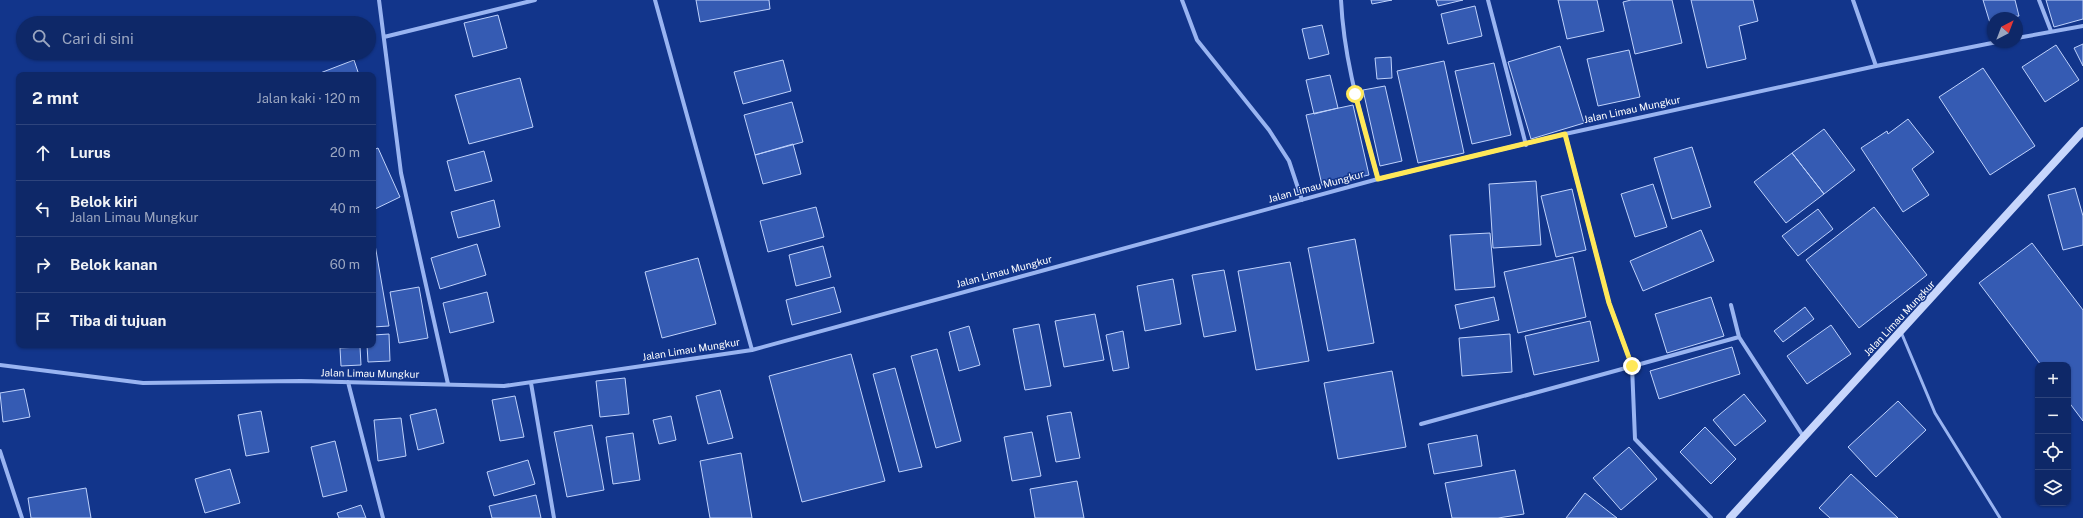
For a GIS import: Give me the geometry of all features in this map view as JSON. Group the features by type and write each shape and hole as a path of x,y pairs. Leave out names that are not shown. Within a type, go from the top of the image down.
{"street":[{"path":"379,0 401,173 448,384"},
{"path":"384,37 535,0"},
{"path":"655,0 752,350"},
{"path":"1182,0 1197,40 1269,130 1289,160 1302,200"},
{"path":"1341,0 1343,36 1352,79 1378,179"},
{"path":"1488,0 1526,145"},
{"path":"1853,0 1876,66"},
{"path":"2040,0 2051,31"},
{"path":"2023,37 2083,26"},
{"name":"Jalan Limau Mungkur","path":"0,365 143,383 348,382 504,386 752,350 1378,179 1526,145 1565,134 1876,66 1987,44"},
{"name":"Jalan Limau Mungkur","path":"1730,518 1803,436 1901,332 2083,131"},
{"path":"1565,134 1609,303 1632,366 1635,438 1711,518"},
{"path":"1731,305 1739,337 1803,436"},
{"path":"1421,424 1739,337"},
{"path":"348,382 383,518"},
{"path":"531,383 554,518"},
{"path":"0,451 22,518"}],"lane":[{"path":"1901,332 1935,412 2000,518"}],"building":[{"path":"696,0 769,0 770,9 700,22"},
{"path":"1371,0 1392,0 1372,4"},
{"path":"1436,0 1463,0 1438,6"},
{"path":"1558,0 1597,0 1604,31 1567,39"},
{"path":"1631,0 1672,0 1682,43 1635,54 1623,2"},
{"path":"1691,0 1753,0 1758,21 1739,26 1746,59 1707,68"},
{"path":"1983,0 2015,0 2018,12 1987,12"},
{"path":"2046,0 2083,0 2083,19 2054,27"},
{"path":"1475,6 1482,36 1448,44 1441,14"},
{"path":"498,15 507,48 473,57 464,23"},
{"path":"1322,25 1329,54 1309,59 1302,29"},
{"path":"2083,44 2083,66 2074,48"},
{"path":"2056,45 2079,80 2045,102 2022,67"},
{"path":"1560,46 1584,123 1531,139 1508,62"},
{"path":"1629,50 1640,97 1598,106 1587,59"},
{"path":"1391,57 1392,78 1377,79 1375,58"},
{"path":"354,60 358,72 323,72"},
{"path":"783,60 791,91 743,104 734,72"},
{"path":"1444,61 1464,153 1418,163 1397,71"},
{"path":"1494,63 1511,135 1472,144 1455,71"},
{"path":"1983,68 2035,146 1990,175 1939,97"},
{"path":"1330,75 1338,108 1314,114 1306,80"},
{"path":"520,78 533,127 469,144 455,95"},
{"path":"1385,86 1402,161 1380,166 1363,90"},
{"path":"792,102 803,142 755,155 744,115"},
{"path":"1353,105 1369,175 1322,185 1306,115"},
{"path":"1908,119 1934,152 1912,169 1929,195 1903,212 1861,148 1887,131 1888,134"},
{"path":"1824,129 1855,170 1824,194 1792,153"},
{"path":"793,144 801,174 763,184 755,155"},
{"path":"1692,147 1711,207 1672,219 1654,158"},
{"path":"378,148 400,197 376,209 376,149"},
{"path":"484,151 492,181 455,191 447,161"},
{"path":"1792,153 1824,194 1786,223 1754,182"},
{"path":"1536,181 1541,245 1493,248 1489,184"},
{"path":"1653,184 1667,227 1635,237 1621,194"},
{"path":"2075,188 2083,216 2083,245 2063,250 2048,195"},
{"path":"1572,189 1586,250 1556,257 1541,196"},
{"path":"494,200 500,227 458,238 451,212"},
{"path":"816,207 824,237 768,252 760,221"},
{"path":"1874,207 1927,275 1859,328 1806,260"},
{"path":"1818,209 1833,229 1798,256 1782,236"},
{"path":"1701,230 1714,261 1643,291 1630,261"},
{"path":"1490,233 1495,287 1455,290 1450,235"},
{"path":"1355,239 1374,343 1328,351 1308,248"},
{"path":"2032,243 2083,310 2083,421 2071,405 2071,362 2039,362 1979,283"},
{"path":"477,244 486,275 440,289 431,258"},
{"path":"823,246 831,277 796,286 789,255"},
{"path":"376,250 389,326 376,327"},
{"path":"1573,257 1586,317 1518,333 1504,272"},
{"path":"698,258 716,324 662,338 645,272"},
{"path":"1290,262 1309,361 1256,370 1238,271"},
{"path":"1224,270 1236,331 1204,337 1192,275"},
{"path":"1173,279 1181,324 1145,331 1137,286"},
{"path":"419,287 428,338 399,343 390,292"},
{"path":"834,287 841,312 792,325 786,300"},
{"path":"487,292 494,322 450,333 443,303"},
{"path":"1494,297 1499,320 1460,329 1455,305"},
{"path":"1711,297 1724,336 1667,353 1655,314"},
{"path":"1805,307 1814,319 1783,342 1774,331"},
{"path":"1095,314 1104,360 1064,367 1055,321"},
{"path":"1590,321 1599,361 1534,375 1525,336"},
{"path":"1039,324 1051,386 1025,390 1013,329"},
{"path":"1831,325 1851,354 1807,384 1787,356"},
{"path":"969,326 980,365 959,371 949,332"},
{"path":"1123,331 1129,368 1113,371 1106,335"},
{"path":"389,334 390,361 368,362 367,348 376,348 376,335"},
{"path":"1510,334 1512,372 1462,376 1459,338"},
{"path":"1732,347 1740,374 1659,399 1650,371"},
{"path":"340,348 360,348 361,365 341,366"},
{"path":"937,349 961,441 936,448 911,356"},
{"path":"851,354 885,481 802,502 769,376"},
{"path":"895,368 922,467 899,472 873,374"},
{"path":"1392,371 1406,447 1338,459 1324,383"},
{"path":"625,378 629,414 600,417 596,381"},
{"path":"24,389 30,417 3,422 0,393"},
{"path":"720,390 733,438 708,444 696,396"},
{"path":"1744,394 1766,421 1735,446 1713,420"},
{"path":"515,396 524,437 500,441 492,400"},
{"path":"1898,401 1926,430 1876,477 1848,447"},
{"path":"436,409 444,443 418,450 410,415"},
{"path":"261,411 269,452 246,456 238,415"},
{"path":"1071,412 1080,458 1056,462 1047,416"},
{"path":"671,416 676,440 659,444 653,420"},
{"path":"401,418 406,456 378,461 374,420"},
{"path":"592,425 604,490 567,497 554,432"},
{"path":"1705,427 1736,459 1711,484 1680,452"},
{"path":"1032,432 1041,476 1012,481 1004,437"},
{"path":"633,433 640,480 613,484 606,437"},
{"path":"1477,435 1482,466 1434,474 1428,444"},
{"path":"335,441 347,491 323,497 311,447"},
{"path":"1629,447 1657,479 1621,510 1593,478"},
{"path":"741,453 752,518 710,518 700,461"},
{"path":"528,460 535,484 494,496 487,472"},
{"path":"230,469 240,503 205,513 195,479"},
{"path":"1515,470 1524,514 1498,518 1452,518 1445,483"},
{"path":"1851,474 1898,518 1830,518 1819,508"},
{"path":"1077,481 1084,518 1035,518 1030,489"},
{"path":"86,488 91,518 31,518 28,498"},
{"path":"1585,493 1617,518 1566,518"},
{"path":"536,495 541,518 492,518 489,506"},
{"path":"361,505 366,518 339,518 337,513"}],"route":[{"path":"1355,94 1378,179 1526,145 1565,134 1609,303 1632,366"}]}
